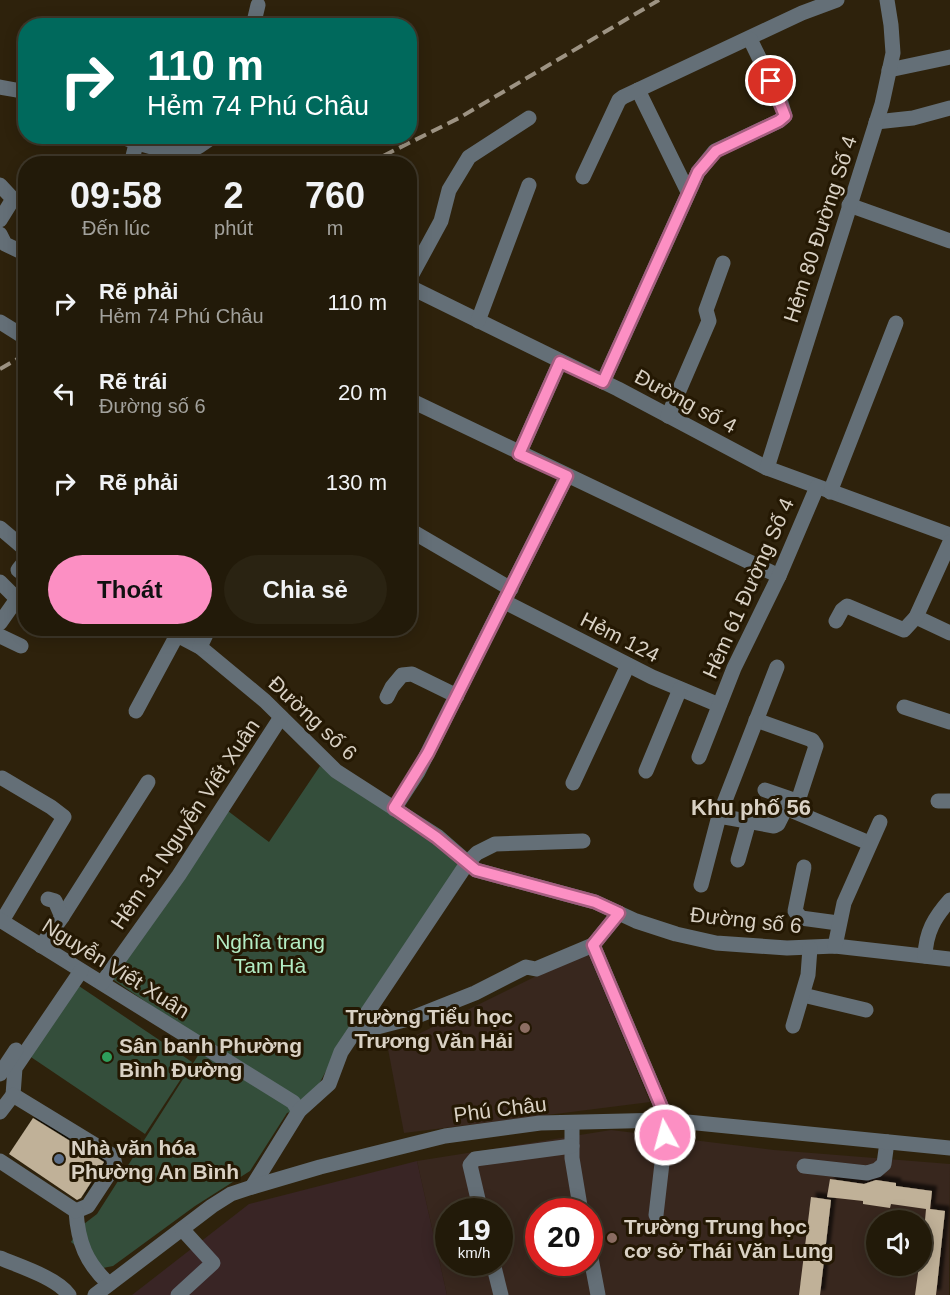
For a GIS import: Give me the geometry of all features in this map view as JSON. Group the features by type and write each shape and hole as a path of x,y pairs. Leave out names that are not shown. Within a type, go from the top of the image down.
{"street":[{"path":"583,177 619,100 802,13 837,0"},
{"name":"Hẻm 80 Đường Số 4","path":"767,468 876,122 893,52 887,0"},
{"path":"255,18 258,5"},
{"path":"603,382 698,172 716,151 785,116 750,39"},
{"path":"889,70 950,57"},
{"path":"0,87 18,90"},
{"path":"638,90 688,192"},
{"path":"876,122 913,118 950,108"},
{"path":"417,265 441,221 449,190 469,157 529,118"},
{"path":"133,156 136,144 183,153 202,144"},
{"path":"0,185 13,199 0,220"},
{"path":"478,321 529,185"},
{"path":"849,205 950,241"},
{"path":"2,243 18,250"},
{"path":"668,416 709,321 705,310 723,263"},
{"name":"Đường số 4","path":"417,290 603,382 767,468 950,535"},
{"path":"0,322 18,333"},
{"name":"Hẻm 61 Đường Số 4","path":"699,757 734,668 824,490 897,323"},
{"path":"519,454 560,362"},
{"path":"417,403 779,576"},
{"path":"394,808 418,772 567,476"},
{"path":"0,528 18,543"},
{"name":"Hẻm 124","path":"417,534 508,596 628,665 719,705"},
{"path":"836,621 847,606 904,630 916,617 950,542"},
{"path":"0,582 18,591"},
{"path":"0,623 18,596"},
{"path":"916,617 950,633"},
{"path":"0,636 21,646"},
{"path":"136,711 169,636"},
{"name":"Đường số 6","path":"179,636 200,647 281,717 336,771 436,837 476,870 595,902 636,921 676,934 716,943 810,948 835,946 950,959"},
{"path":"200,647 205,636"},
{"path":"573,783 628,665"},
{"path":"701,885 719,816 777,667"},
{"path":"387,697 402,675 412,674 457,696"},
{"path":"646,771 680,689"},
{"path":"904,707 950,722"},
{"name":"Hẻm 31 Nguyễn Viết Xuân","path":"102,983 179,875 281,717"},
{"path":"756,720 812,740 816,746 799,798 794,800 765,790"},
{"path":"1,921 64,817 2,778"},
{"path":"41,946 148,782"},
{"path":"719,816 777,826 786,808 869,843"},
{"path":"738,860 749,821"},
{"path":"835,946 844,903 880,822"},
{"path":"252,1187 299,1111 329,1084 341,1053 468,862 477,853 495,844 583,841"},
{"path":"804,867 795,911 801,918 838,923"},
{"path":"48,899 55,902 62,917"},
{"path":"925,956 926,938 940,912 950,900"},
{"path":"354,1033 412,1018 475,993 526,967 536,969 593,945 619,913"},
{"name":"Nguyễn Viết Xuân","path":"1,921 293,1102 299,1111"},
{"path":"593,945 667,1120 656,1215"},
{"path":"793,1026 808,975 810,948"},
{"path":"0,1074 77,968"},
{"path":"0,1112 13,1095 15,1068 77,968"},
{"path":"803,995 866,1010"},
{"path":"13,1095 113,1156 115,1165 88,1206 76,1211"},
{"name":"Phú Châu","path":"94,1295 231,1194 445,1136 540,1123 667,1120 950,1148"},
{"path":"572,1123 574,1178 578,1198"},
{"path":"804,1166 867,1173 877,1170 884,1164 886,1142"},
{"path":"478,1198 470,1164 475,1159 572,1146"},
{"path":"0,1161 76,1211 80,1245 96,1272 109,1284"},
{"path":"178,1295 213,1263 182,1229"},
{"path":"0,1258 48,1279 69,1295"},
{"path":"496,1276 501,1295"},
{"path":"594,1276 598,1295"}],"shaded area":[{"name":"Trường Tiểu học Trương Văn Hải","path":"587,951 650,1102 404,1133 388,1049"},
{"path":"611,1130 774,1150 950,1164 949,1295 447,1295 443,1276 513,1276 513,1198 435,1198 435,1241 417,1161"},
{"path":"417,1161 435,1241 435,1276 443,1276 447,1295 132,1295 249,1204"}],"green space":[{"name":"Nghĩa trang Tam Hà","path":"320,766 456,859 458,868 338,1049 307,1106 287,1113 250,1171 195,1206 113,1266 103,1268 71,1242 80,1227 97,1214 206,1043 108,976 228,811 269,842"},
{"name":"Sân banh Phường Bình Đường","path":"70,980 192,1062 145,1134 22,1051"}],"building":[{"name":"Nhà văn hóa Phường An Bình","path":"33,1118 104,1162 81,1198 77,1200 9,1154"},
{"path":"830,1179 864,1184 876,1180 896,1183 896,1186 932,1191 930,1209 945,1211 936,1295 915,1295 918,1276 932,1276 932,1210 891,1204 890,1208 863,1204 863,1201 827,1197"},
{"path":"811,1197 831,1200 820,1295 799,1295"}],"railway":[{"path":"417,139 459,118 659,0"},
{"path":"383,156 407,144"},
{"path":"0,369 18,359"}],"place":[{"name":"Trường Tiểu học Trương Văn Hải","path":"525,1028"},
{"name":"Sân banh Phường Bình Đường","path":"107,1057"},
{"name":"Nhà văn hóa Phường An Bình","path":"59,1159"},
{"name":"Trường Trung học cơ sở Thái Văn Lung","path":"612,1238"}],"district":[{"name":"Khu phố 56","path":"751,807"}],"route":[{"path":"665,1135 667,1120 593,945 619,913 595,902 476,870 436,837 394,808 428,753 567,476 519,454 560,362 603,382 698,172 716,151 785,116 771,81"}]}
